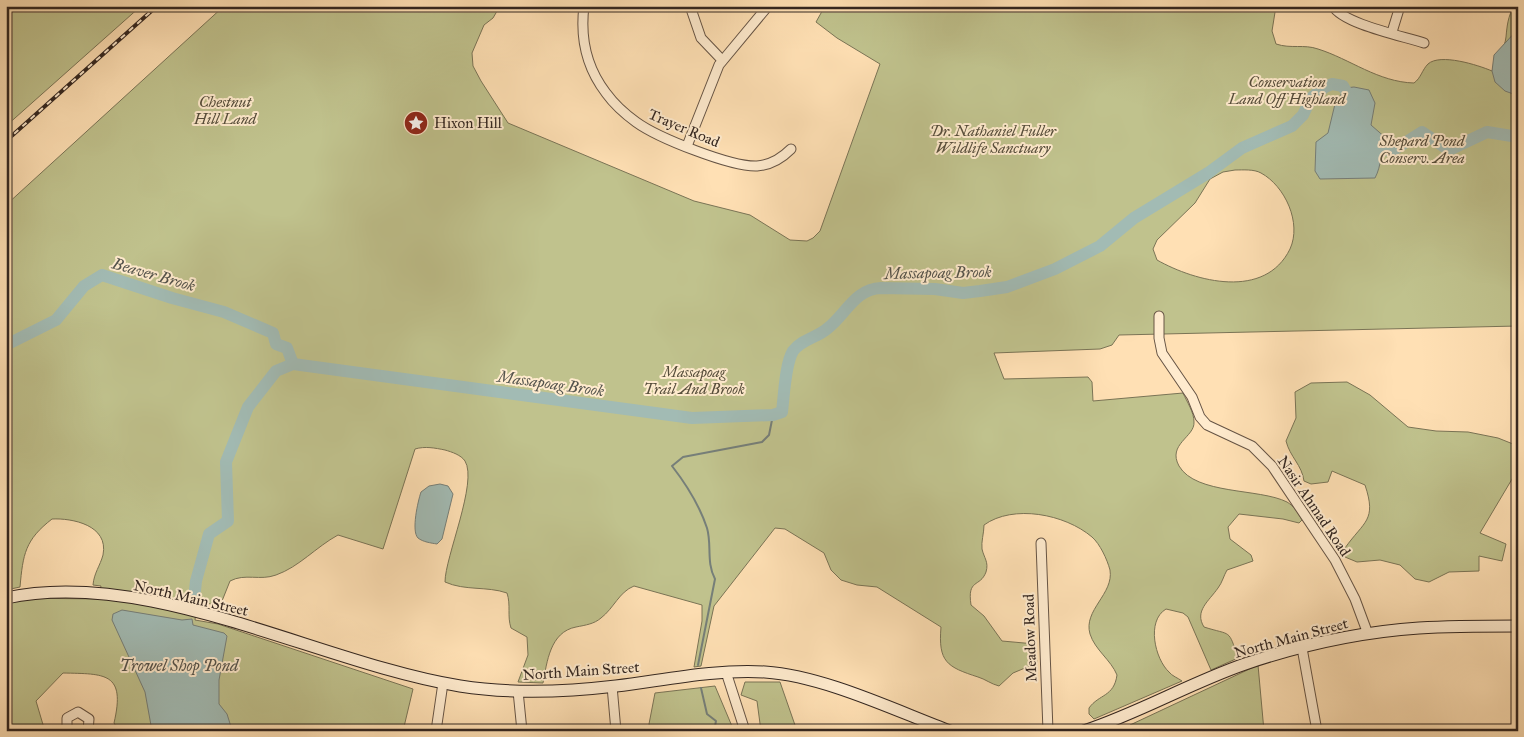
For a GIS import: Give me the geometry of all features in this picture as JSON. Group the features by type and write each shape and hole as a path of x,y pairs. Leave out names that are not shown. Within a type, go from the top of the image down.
{"main road":[{"name":"North Main Street","path":"6,598 52,592 81,593 159,604 237,624 389,671 443,683 518,691 542,692 612,686 726,672 765,672 803,678 831,686 950,731"},
{"name":"North Main Street","path":"1084,731 1116,720 1238,667 1302,648 1368,634 1433,627 1518,626"}],"street":[{"name":"Trayer Road","path":"584,6 582,27 587,59 606,92 637,123 687,146 739,164 757,166 772,164 791,149"},
{"path":"690,6 701,38 722,60"},
{"path":"687,146 714,75 722,60 768,6"},
{"path":"1333,6 1342,16 1424,44"},
{"path":"1392,32 1400,6"},
{"name":"Nasir Ahmad Road","path":"1159,316 1158,335 1162,351 1192,397 1200,417 1207,425 1252,446 1272,466 1335,560 1355,599 1368,634"},
{"name":"Meadow Road","path":"1041,544 1048,731"},
{"path":"1302,648 1317,731"},
{"path":"726,672 745,731"},
{"path":"436,731 443,683"},
{"path":"612,686 616,731"},
{"path":"518,691 522,731"},
{"path":"67,731 67,718 78,712 88,719 88,731"}],"green space":[{"path":"6,6 141,6 6,126"},
{"path":"224,6 500,6 493,18 484,25 472,53 473,66 508,123 694,201 750,215 790,240 807,241 820,231 880,64 837,38 816,22 825,6 1276,6 1272,31 1276,44 1318,49 1388,79 1414,83 1428,64 1434,61 1459,61 1492,71 1504,46 1510,14 1514,6 1518,6 1518,326 1119,335 1112,345 1100,349 994,353 1004,379 1088,377 1092,382 1093,401 1183,393 1192,411 1194,422 1190,432 1176,452 1176,458 1179,466 1187,475 1199,482 1213,486 1287,502 1294,508 1302,520 1299,523 1283,519 1239,514 1228,527 1230,539 1251,555 1253,561 1227,570 1219,586 1204,606 1201,621 1204,627 1224,633 1230,637 1238,658 1211,670 1188,617 1183,613 1166,609 1156,622 1154,631 1157,650 1164,666 1172,675 1182,681 1094,719 1089,714 1089,708 1113,687 1117,675 1092,640 1089,625 1094,610 1108,587 1110,579 1109,566 1103,552 1092,537 1068,522 1039,514 1009,515 984,525 982,546 987,569 981,580 972,587 971,605 984,616 1002,641 1035,644 1037,663 1013,673 999,686 959,670 947,661 943,656 941,648 941,627 877,587 857,585 841,580 831,570 824,553 785,529 775,528 714,606 701,666 694,667 702,621 702,605 634,586 624,592 606,614 598,620 567,630 560,635 555,641 548,657 543,683 518,682 528,655 527,637 511,628 507,593 460,587 445,582 446,570 464,502 468,471 465,461 459,455 445,450 426,447 415,449 383,549 338,535 300,562 276,575 241,578 230,581 220,606 197,601 195,620 218,624 413,689 403,731 119,731 114,723 117,694 114,685 109,679 90,674 63,673 36,701 44,728 48,731 6,731 6,603 18,598 98,599 101,586 93,585 103,555 103,545 95,530 87,525 69,520 52,519 36,534 27,548 22,565 20,587 6,590 6,205","holes":["1252,170 1261,173 1277,187 1289,206 1294,228 1293,239 1290,249 1279,265 1264,275 1247,281 1229,282 1191,275 1157,260 1153,249 1157,240 1195,203 1210,179 1223,172"]},
{"path":"1347,382 1370,395 1408,427 1436,431 1468,432 1498,438 1518,446 1518,469 1480,533 1506,544 1502,561 1479,556 1479,571 1449,572 1429,582 1415,579 1400,565 1380,560 1357,562 1345,557 1345,548 1363,526 1369,514 1370,506 1365,485 1332,471 1328,482 1311,484 1304,481 1301,470 1290,452 1286,441 1296,418 1295,392 1311,383"},
{"path":"1258,665 1264,731 1133,731 1130,725"},
{"path":"745,682 780,682 796,728 802,731 761,731 757,701 741,695"},
{"path":"715,686 734,731 650,731 649,724 655,693"}],"water":[{"path":"1518,29 1518,95 1516,95 1505,91 1495,82 1492,71 1494,55"},
{"path":"1354,87 1369,90 1375,103 1371,125 1387,139 1379,168 1375,178 1320,179 1315,171 1316,142 1328,133 1335,104 1345,88"},
{"path":"440,484 448,486 453,494 442,539 437,544 418,538 415,523 421,492 429,486"},
{"name":"Trowel Shop Pond","path":"122,610 182,620 192,619 193,625 224,633 227,636 219,680 219,704 227,714 232,730 236,731 152,731 145,692 112,620 113,614"}],"waterway":[{"name":"Massapoag Brook","path":"194,600 196,581 209,534 228,521 226,462 248,407 276,371 293,364 692,418 773,415 782,412 787,372 793,351 828,328 851,303 864,293 872,289 881,288 935,289 963,293 980,291 1007,287 1055,269 1100,246 1134,218 1208,173 1242,148 1292,126 1303,115 1311,98 1325,87 1332,84 1343,86 1353,104"},
{"name":"Massapoag Brook","path":"1372,142 1375,148 1392,151 1422,132 1449,150 1487,132 1518,137"},
{"name":"Beaver Brook","path":"6,345 56,320 84,286 102,275 172,298 224,312 273,333 276,344 287,348 293,364"},
{"path":"698,665 715,579 712,573 707,528 701,512 672,466 683,457 762,442 769,435 773,415"},
{"path":"701,688 707,714 716,721 714,731"}],"railway":[{"path":"6,141 157,6"}],"place":[{"name":"Hixon Hill","path":"416,123"}],"park label":[{"name":"Conservation Land Off Highland","path":"1287,90"},
{"name":"Chestnut Hill Land","path":"225,110"},
{"name":"Dr. Nathaniel Fuller Wildlife Sanctuary","path":"993,140"},
{"name":"Shepard Pond Conserv. Area","path":"1422,150"},
{"name":"Massapoag Trail And Brook","path":"694,380"}]}
